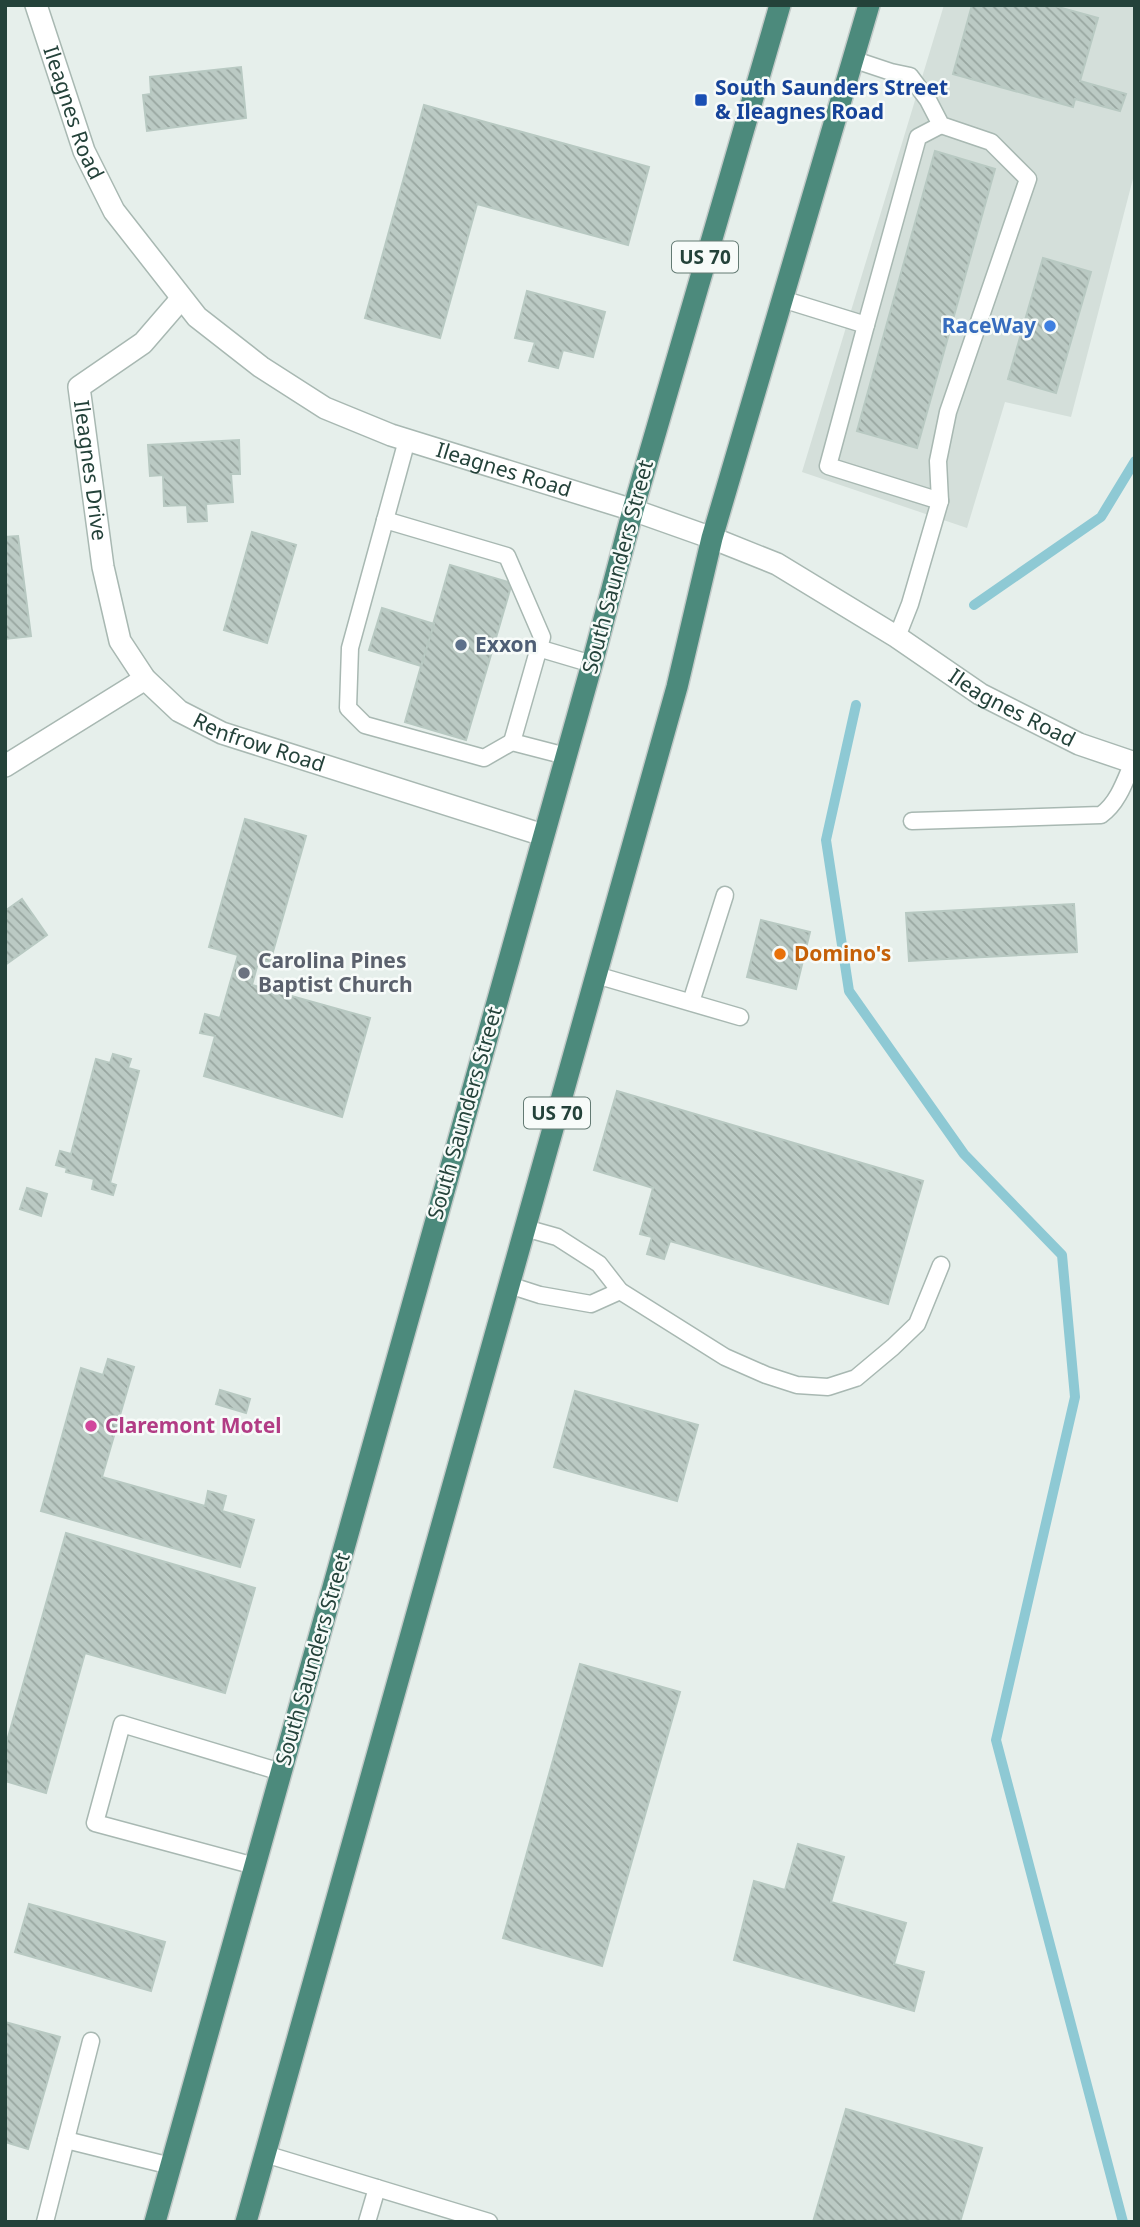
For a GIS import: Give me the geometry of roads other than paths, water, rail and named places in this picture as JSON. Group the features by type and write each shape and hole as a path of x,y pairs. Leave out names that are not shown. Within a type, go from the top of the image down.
{"highway":[{"name":"South Saunders Street","path":"155,2222 633,510 780,5"},
{"name":"US 70","path":"246,2222 677,687 712,538 869,5"}],"street":[{"name":"Ileagnes Road","path":"36,5 84,151 114,211 197,317 261,367 325,408 407,440 633,510 769,560 897,637 980,694 1079,744 1134,763"},
{"name":"Ileagnes Drive","path":"145,680 120,641 103,567 79,387 143,343 181,299"},
{"path":"5,766 145,680"},
{"name":"Renfrow Road","path":"145,680 179,710 222,733 543,835"}],"lane":[{"path":"852,59 910,76 928,100 941,125 991,142 1028,178 948,412 938,461 940,501 910,604 897,637"},
{"path":"940,501 828,466 918,137 941,125"},
{"path":"782,299 866,325"},
{"path":"407,440 350,648 348,708 365,725 484,758 512,742 566,756"},
{"path":"384,520 507,556 542,637 512,742"},
{"path":"538,648 592,664"},
{"path":"912,821 1101,815 1110,809 1116,800 1134,763"},
{"path":"691,1002 725,895"},
{"path":"596,975 740,1017"},
{"path":"525,1228 557,1237 599,1264 620,1292 725,1357 797,1385 828,1387 856,1378 917,1324 941,1265"},
{"path":"509,1285 540,1295 591,1304 620,1292"},
{"path":"255,1866 94,1823 122,1724 281,1772"},
{"path":"45,2222 91,2041"},
{"path":"66,2140 171,2166"},
{"path":"265,2154 483,2221"},
{"path":"367,2222 377,2188"}],"waterway":[{"path":"974,605 1101,517 1135,461"},
{"path":"856,705 826,840 849,991 964,1154 1062,1255 1075,1397 996,1740 1123,2222"}],"place":[{"name":"South Saunders Street & Ileagnes Road","path":"701,100"},
{"name":"RaceWay","path":"1050,326"},
{"name":"Exxon","path":"461,645"},
{"name":"Domino's","path":"780,954"},
{"name":"Carolina Pines Baptist Church","path":"244,973"},
{"name":"Claremont Motel","path":"91,1426"}]}
